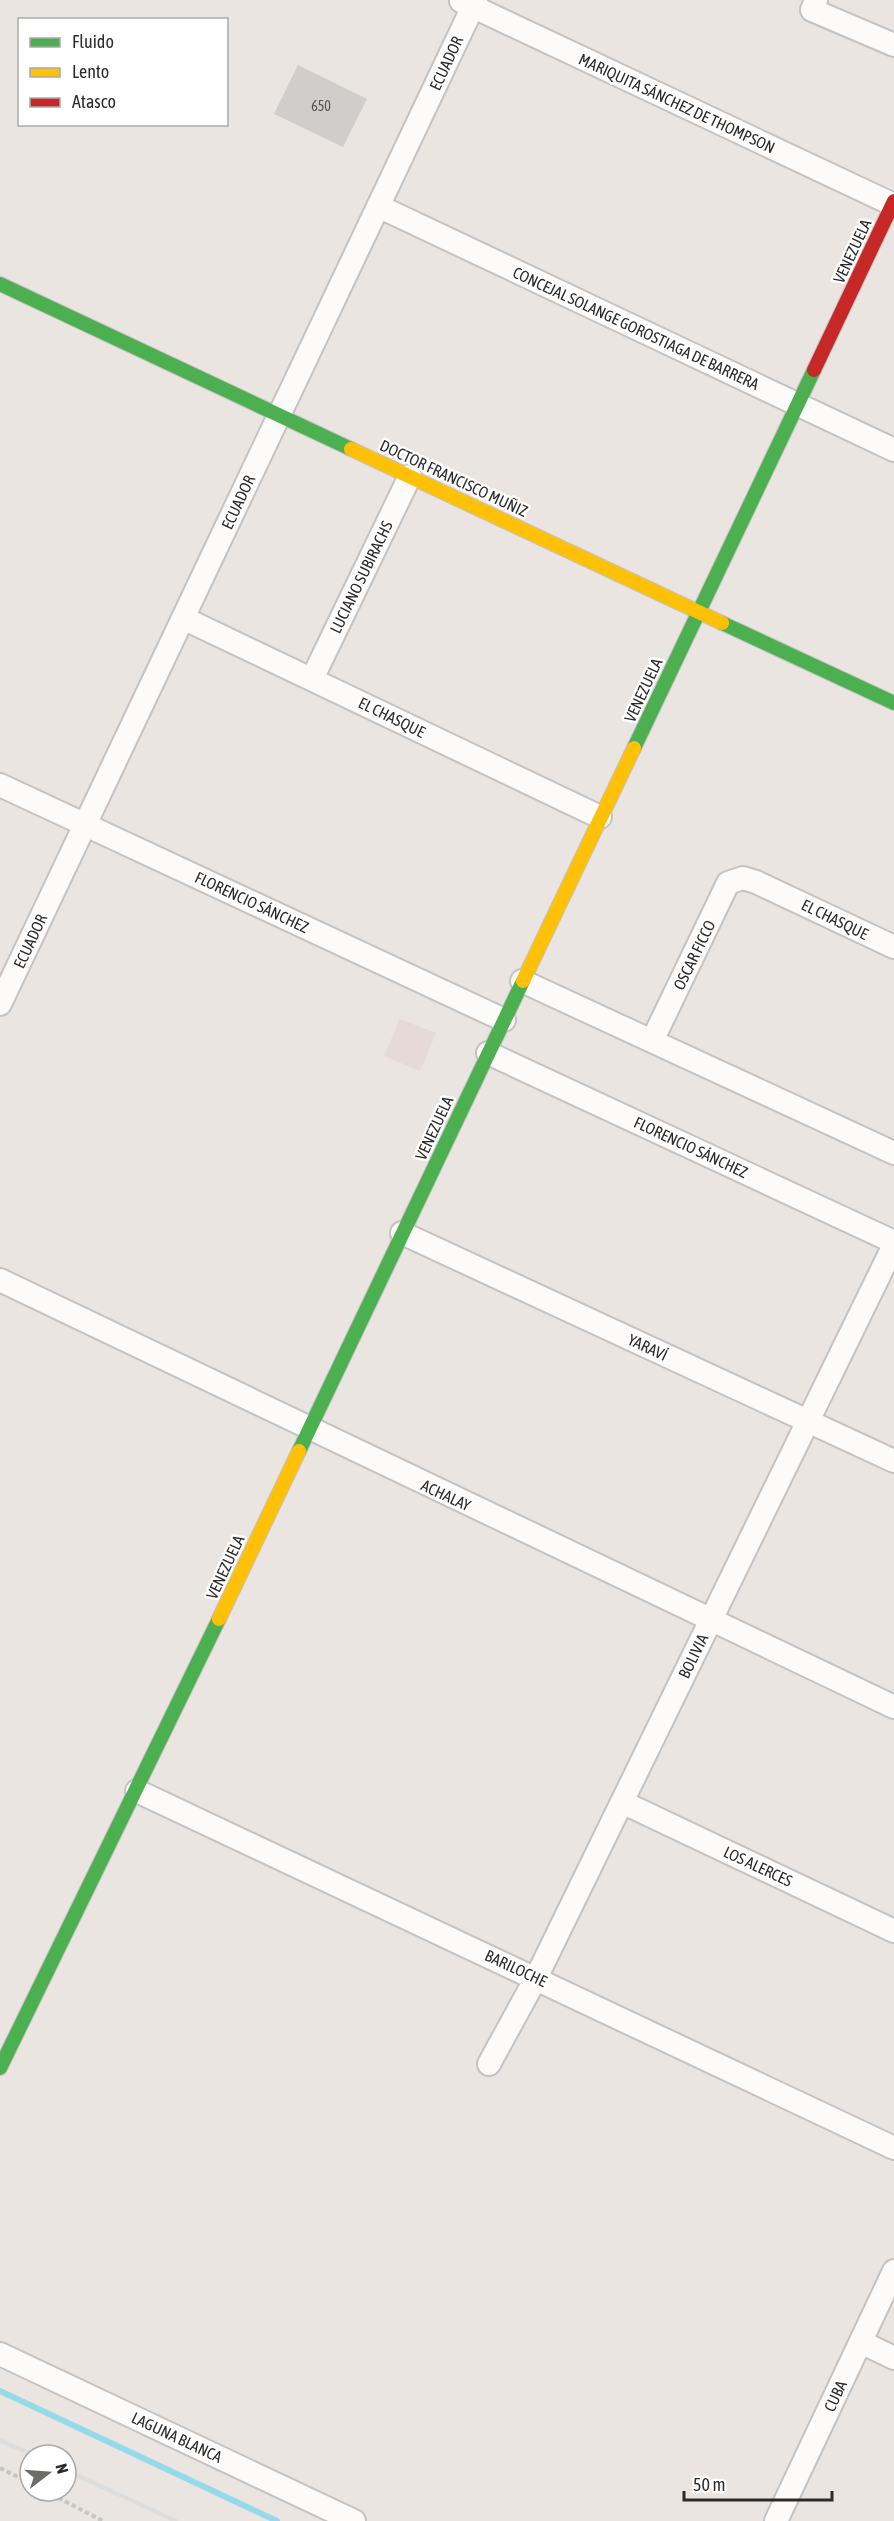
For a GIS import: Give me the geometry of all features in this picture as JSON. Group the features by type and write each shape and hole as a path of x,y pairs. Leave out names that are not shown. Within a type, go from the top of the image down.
{"street":[{"name":"MARIQUITA SÁNCHEZ DE THOMPSON","path":"470,2 894,204"},
{"name":"ECUADOR","path":"0,1004 378,206 470,2"},
{"path":"814,5 894,45"},
{"name":"VENEZUELA","path":"0,2068 137,1791 894,204"},
{"name":"CONCEJAL SOLANGE GOROSTIAGA DE BARRERA","path":"378,206 894,450"},
{"name":"DOCTOR FRANCISCO MUÑIZ","path":"0,284 894,703"},
{"name":"LUCIANO SUBIRACHS","path":"312,679 410,476"},
{"name":"EL CHASQUE","path":"183,618 600,817"},
{"name":"FLORENCIO SÁNCHEZ","path":"0,785 504,1020"},
{"name":"EL CHASQUE","path":"743,878 894,947"},
{"name":"OSCAR FICCO","path":"652,1041 728,883 743,878"},
{"path":"522,981 894,1153"},
{"name":"FLORENCIO SÁNCHEZ","path":"488,1053 894,1243"},
{"name":"YARAVÍ","path":"402,1233 894,1461"},
{"name":"BOLIVIA","path":"489,2064 536,1978 894,1243"},
{"name":"ACHALAY","path":"0,1280 894,1707"},
{"name":"BARILOCHE","path":"137,1791 894,2148"},
{"name":"LOS ALERCES","path":"622,1802 894,1930"},
{"name":"CUBA","path":"780,2520 894,2271"},
{"path":"861,2342 894,2358"},
{"name":"LAGUNA BLANCA","path":"0,2354 354,2521"}],"path":[{"path":"0,2468 18,2477"},
{"path":"68,2503 103,2521"}],"shaded area":[{"path":"400,1019 436,1033 420,1071 384,1056"}],"building":[{"path":"298,65 367,99 343,147 274,114"}],"waterway":[{"path":"0,2391 277,2521"}],"railway":[{"path":"0,2440 18,2448"},
{"path":"78,2476 176,2521"}],"traffic: fast":[{"path":"0,284 351,449"},
{"path":"634,748 814,370"},
{"path":"722,623 894,703"},
{"path":"299,1451 523,981"},
{"path":"0,2068 219,1619"}],"traffic: slow":[{"path":"351,449 722,623"},
{"path":"523,981 634,748"},
{"path":"219,1619 299,1451"}],"traffic: jam":[{"path":"814,370 894,201"}]}
